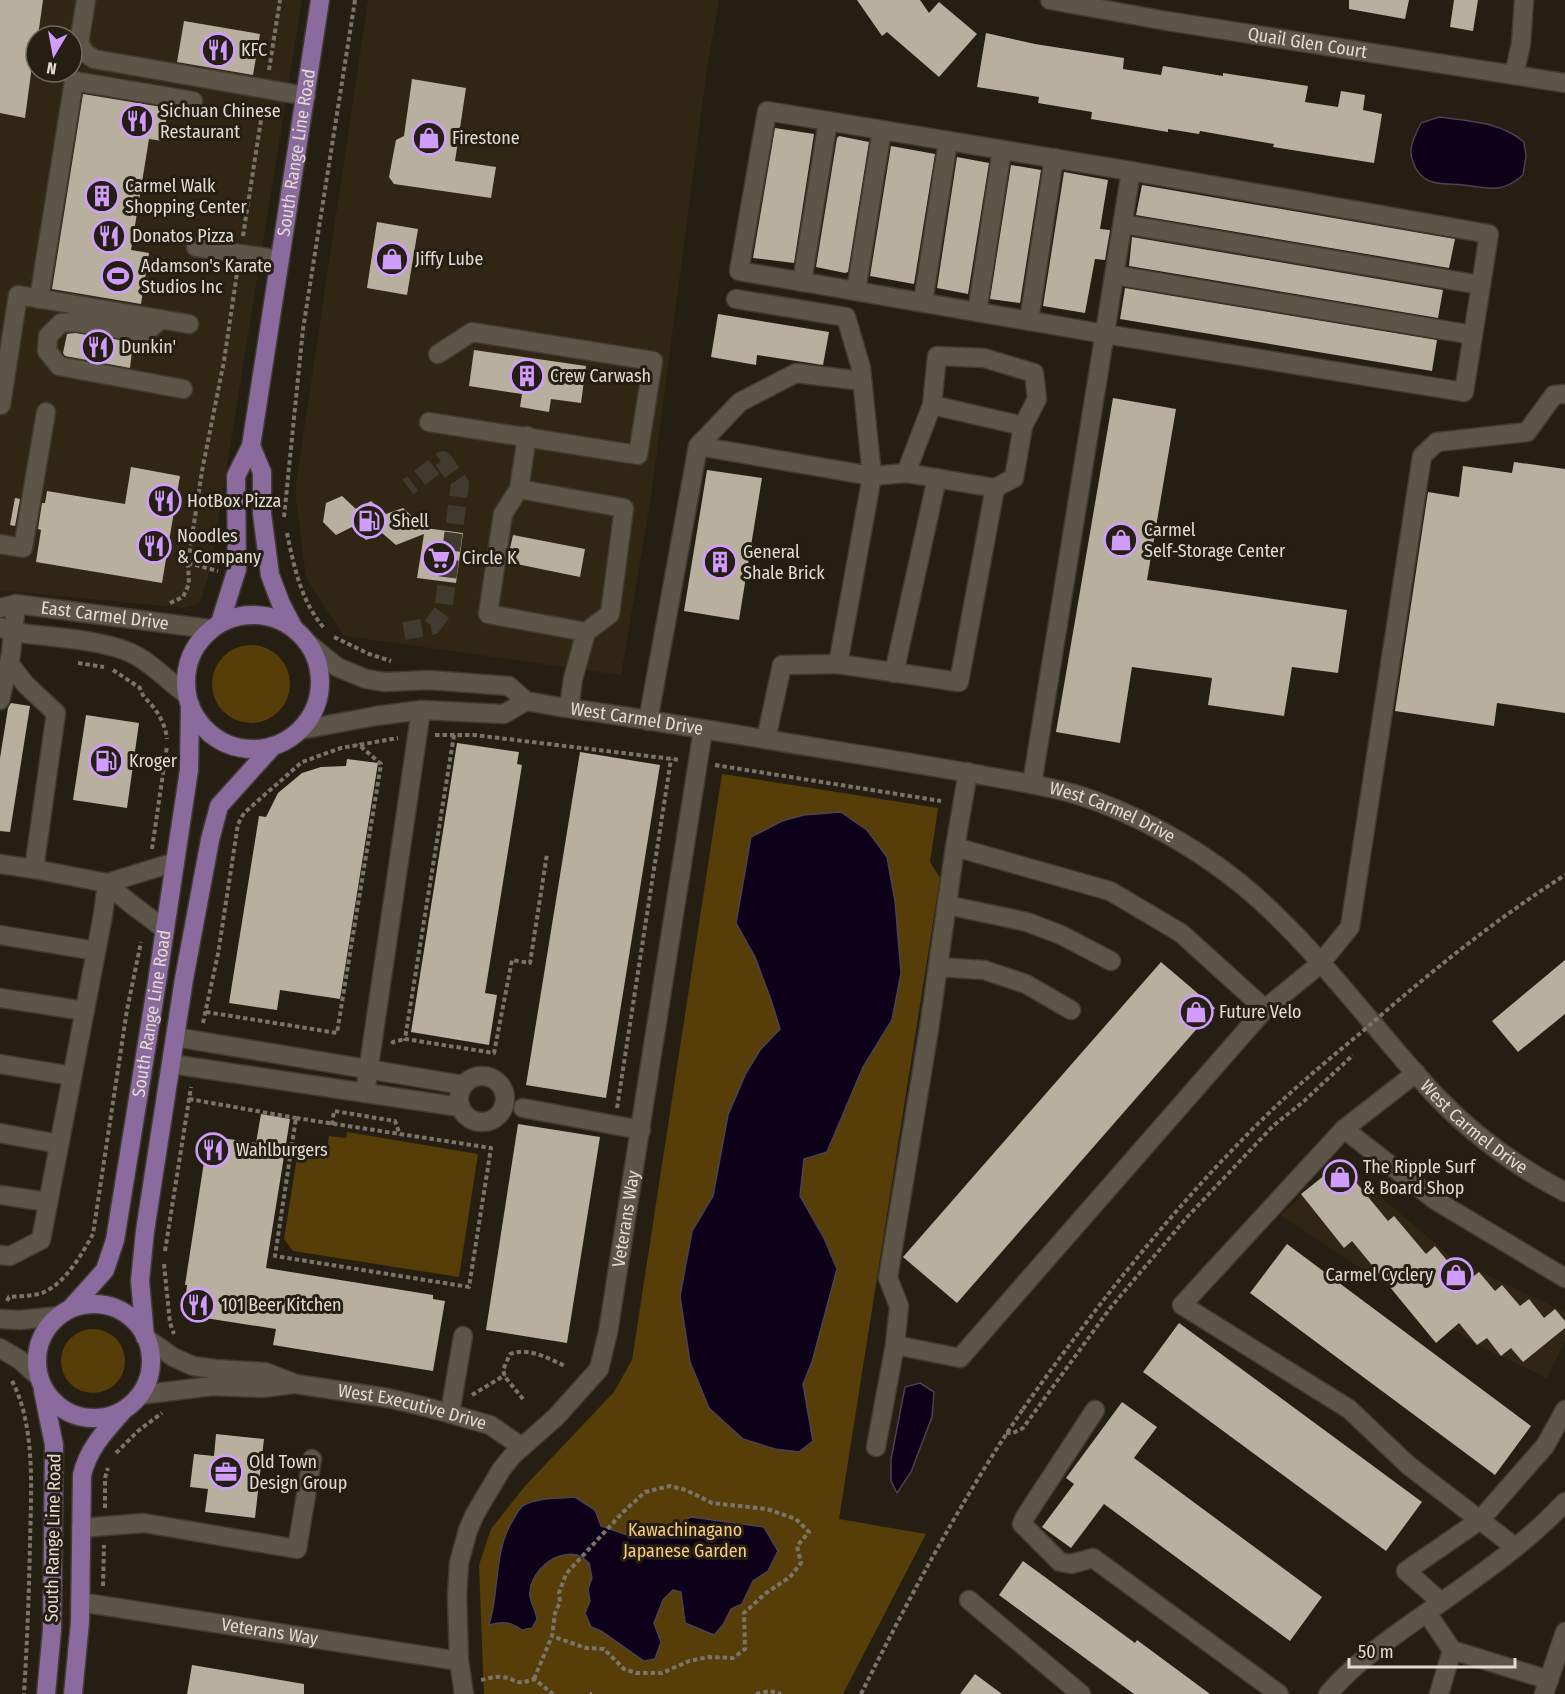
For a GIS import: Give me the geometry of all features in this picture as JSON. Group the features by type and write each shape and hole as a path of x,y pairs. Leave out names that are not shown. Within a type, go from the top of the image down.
{"main road":[{"name":"South Range Line Road","path":"215,626 237,569 236,476 251,446 320,0"},
{"path":"251,446 262,472 262,514 270,574 281,604 293,627 309,644 318,666 320,688 314,711 300,730 273,746 253,749 233,746 214,737 200,723 188,700 186,677 189,659 198,643 215,626 238,616 257,615 276,618 293,627"},
{"name":"South Range Line Road","path":"64,1312 105,1270 115,1240 189,770 188,700"},
{"name":"South Range Line Road","path":"146,1338 141,1263 184,979 219,806 273,746"},
{"path":"88,1304 105,1305 122,1311 136,1322 146,1338 151,1360 150,1372 134,1400 115,1413 101,1417 72,1414 54,1401 40,1381 37,1357 42,1337 49,1326 64,1312 88,1304"},
{"name":"South Range Line Road","path":"40,1381 54,1445 52,1630 46,1694"},
{"name":"South Range Line Road","path":"73,1694 80,1622 82,1485 85,1464 105,1431 134,1400"}],"street":[{"path":"86,0 79,43 94,59 306,96"},
{"name":"Quail Glen Court","path":"1050,0 1167,21 1565,83"},
{"path":"1514,75 1521,44 1524,0"},
{"path":"39,299 74,81 193,100"},
{"path":"767,111 882,130 1489,234 1464,392 1105,334 739,271 767,111"},
{"path":"802,282 828,121"},
{"path":"856,291 882,130"},
{"path":"923,302 948,141"},
{"path":"977,312 1002,150"},
{"path":"1029,321 1054,158"},
{"path":"1032,784 1131,171"},
{"path":"1123,224 1481,285"},
{"path":"196,247 280,260"},
{"path":"1114,275 1473,335"},
{"path":"1,405 18,295 189,324"},
{"path":"736,300 846,317 861,368 872,476 838,664"},
{"path":"161,320 145,333 75,322 61,323 48,336 47,351 58,366 183,389"},
{"path":"429,422 639,455 653,362 472,332 438,354"},
{"path":"698,446 872,476 906,473 995,488 1014,478 1023,426 1037,399 1034,374 984,357 937,356 932,405 906,473"},
{"path":"648,721 698,446 740,402 796,373 862,381"},
{"path":"895,1346 960,1358 1265,1009 1320,964 1350,927 1422,456 1437,442 1527,432 1554,395 1565,394"},
{"path":"932,405 1023,426"},
{"path":"0,544 23,548 46,412"},
{"path":"527,436 519,489 503,514 488,614 586,632"},
{"path":"894,673 937,478"},
{"path":"766,739 782,665 838,664 958,682 995,488"},
{"path":"519,489 624,508 610,614 586,632 573,679 569,708"},
{"path":"0,700 9,663 6,629 8,606"},
{"name":"East Carmel Drive","path":"8,606 215,626"},
{"name":"East Carmel Drive","path":"6,629 117,647 153,667 188,700"},
{"name":"West Carmel Drive","path":"309,644 337,667 366,679 385,682 429,680 509,686 526,701 1032,784 1080,796 1125,814 1200,855 1241,884 1295,935 1436,1095 1468,1126 1501,1153 1532,1174 1565,1192"},
{"path":"9,663 25,684 56,713 34,869"},
{"path":"300,730 421,710 504,714 526,701"},
{"path":"365,1093 421,710"},
{"name":"Veterans Way","path":"464,1694 459,1661 457,1587 463,1546 475,1514 492,1483 522,1447 555,1417 599,1369 608,1332 641,1130 703,730"},
{"path":"876,1447 900,1306 888,1278 968,772"},
{"path":"955,847 1110,891 1181,933 1265,1009"},
{"path":"0,864 107,883 175,862"},
{"path":"107,883 119,896 165,930"},
{"path":"0,1255 10,1257 41,1240 107,883"},
{"path":"947,905 1027,922 1061,935 1112,961"},
{"path":"0,935 96,951"},
{"path":"938,967 984,970 1026,984 1071,1010"},
{"path":"0,998 85,1011"},
{"path":"175,1037 463,1085"},
{"path":"0,1064 72,1076"},
{"path":"171,1064 460,1107"},
{"path":"1416,1072 1344,1129 1182,1305 1349,1409 1408,1465 1515,1547"},
{"path":"488,1076 501,1085 505,1100 500,1113 488,1121 466,1117 460,1107 459,1095 463,1085 472,1077 488,1076"},
{"path":"523,1108 641,1130"},
{"path":"1344,1129 1435,1200 1565,1278"},
{"path":"0,1133 59,1144"},
{"path":"0,1195 48,1202"},
{"path":"3,1310 20,1320 64,1312"},
{"path":"450,1413 463,1336"},
{"name":"West Executive Drive","path":"146,1338 173,1357 193,1366 266,1372 296,1384 388,1398 450,1413 490,1425 522,1447"},
{"path":"0,1348 20,1360 40,1381"},
{"name":"West Executive Drive","path":"134,1400 212,1386 262,1388 296,1384"},
{"path":"1095,1410 1022,1524 1060,1562 1071,1564 1093,1558 1279,1694"},
{"path":"1439,1694 1452,1650 1434,1608 1406,1571 1480,1520 1545,1446 1565,1410"},
{"path":"81,1527 144,1523 297,1549 312,1459"},
{"path":"1328,1694 1343,1676 1367,1654 1434,1608 1515,1547 1565,1502"},
{"path":"969,1600 1082,1694"},
{"name":"Veterans Way","path":"80,1602 459,1661"},
{"path":"1452,1650 1547,1687 1565,1632"}],"path":[{"path":"167,603 183,597 189,584 188,563 202,471 224,361 280,0"},
{"path":"284,520 303,329 355,0"},
{"path":"286,530 294,569 302,593 310,610 323,628 347,644 369,654 399,663"},
{"path":"78,663 110,668 126,677 141,688 142,693 162,721 167,736 167,749 149,869"},
{"path":"200,1041 218,954 238,824 241,818 288,772 302,762 326,752 418,734 474,735"},
{"path":"405,1039 454,735"},
{"path":"206,1012 337,1032 381,764 358,744"},
{"path":"616,1109 671,759"},
{"path":"389,1052 393,1042 405,1039 494,1053 512,960 530,963 547,854"},
{"path":"861,1694 938,1546 1006,1433 1100,1303 1166,1222 1273,1109 1434,969 1496,922 1565,875"},
{"path":"3,1310 9,1297 33,1294 51,1288 77,1262 93,1234 123,1030 145,913"},
{"path":"1006,1433 1014,1433 1023,1428 1111,1307 1189,1215 1274,1125 1303,1102 1353,1055"},
{"path":"178,1339 170,1323 164,1258 195,1068"},
{"path":"189,1099 296,1118 332,1125 491,1148 469,1287 275,1256 296,1118"},
{"path":"332,1125 334,1110 395,1121 400,1135"},
{"path":"523,1399 503,1370 510,1354 518,1351 540,1356 565,1366"},
{"path":"471,1396 505,1375"},
{"path":"6,1376 13,1382 20,1401 29,1448 30,1570 24,1694"},
{"path":"479,1681 502,1677 522,1683 534,1679 552,1636 555,1613 560,1602 559,1593 566,1574 623,1512 645,1492 670,1486 686,1490 712,1503 767,1509 796,1520 809,1532 797,1546 801,1563 790,1577 766,1593 744,1613 744,1649 733,1658 709,1657 689,1661 663,1673 636,1673 624,1669 604,1649 586,1648 552,1636"},
{"path":"534,1679 553,1694"},
{"path":"756,1694 770,1691 781,1694"}],"shaded area":[{"path":"0,0 302,0 210,571 200,602 185,608 0,592"},
{"path":"368,0 719,0 707,69 650,503 621,675 344,636 306,578 295,491"},
{"path":"1439,117 1495,126 1515,135 1524,142 1526,156 1523,175 1508,185 1495,188 1439,183 1421,176 1411,157 1414,137 1421,123"},
{"path":"841,812 867,830 887,857 895,901 901,973 892,1020 863,1067 827,1152 804,1159 800,1196 824,1238 837,1269 812,1362 803,1384 813,1441 799,1452 775,1449 743,1439 709,1408 690,1362 680,1296 692,1231 713,1196 728,1115 746,1073 760,1050 780,1029 755,957 736,923 751,837 782,821 804,815"},
{"path":"1340,1163 1455,1260 1565,1312 1565,1341 1547,1378 1477,1345 1280,1215"},
{"path":"920,1383 934,1392 932,1417 911,1472 897,1493 891,1481 891,1459 905,1387"},
{"path":"575,1497 595,1510 601,1526 630,1536 661,1533 691,1517 764,1527 778,1551 768,1571 753,1581 742,1604 731,1609 723,1625 714,1635 685,1623 681,1592 673,1590 663,1600 654,1623 661,1642 655,1659 644,1661 601,1631 591,1627 585,1613 590,1601 588,1589 592,1578 589,1563 577,1555 569,1554 552,1560 533,1579 530,1596 537,1619 532,1628 522,1630 514,1625 503,1623 489,1625 502,1545 518,1512 524,1505 536,1501"}],"green space":[{"path":"243,645 259,645 273,651 284,662 290,676 290,692 284,706 273,717 259,723 243,723 229,717 218,706 212,692 212,676 218,662 229,651"},
{"name":"Kawachinagano Japanese Garden","path":"722,774 938,808 930,862 940,878 839,1519 926,1534 843,1694 484,1694 479,1565 491,1529 525,1486 614,1392 632,1360"},
{"path":"347,1132 478,1154 459,1277 293,1251 284,1239 299,1145 327,1149 329,1136 346,1138"},
{"path":"93,1329 111,1335 119,1343 125,1361 119,1379 111,1387 93,1393 75,1387 67,1379 61,1361 67,1343 75,1335"}],"building":[{"path":"0,0 43,0 40,24 24,24 24,84 30,84 25,118 0,113"},
{"path":"857,0 920,0 929,13 939,2 977,34 939,77 887,32 882,36"},
{"path":"1349,0 1409,0 1405,19 1349,9"},
{"path":"1454,0 1478,0 1473,31 1450,27"},
{"name":"KFC","path":"184,21 260,34 253,75 177,62"},
{"path":"986,33 1035,44 1124,58 1123,69 1161,75 1163,66 1308,86 1305,102 1338,107 1341,91 1365,95 1363,110 1382,114 1374,163 1273,147 1274,144 1200,131 1199,134 1168,129 1168,132 1091,119 1092,112 1038,103 1039,97 977,87"},
{"name":"Firestone","path":"412,79 466,88 455,161 496,167 491,198 394,184 389,177 396,140 404,136"},
{"name":"Carmel Walk Shopping Center","path":"83,94 168,108 163,141 149,139 131,250 149,253 141,304 52,289"},
{"path":"775,128 814,134 794,263 753,258"},
{"path":"839,136 869,142 848,272 845,273 816,267"},
{"path":"891,146 935,154 914,284 870,276"},
{"path":"957,157 989,163 968,294 937,288"},
{"path":"1011,165 1041,170 1020,303 990,299"},
{"path":"1064,172 1108,180 1100,229 1110,230 1105,260 1095,259 1085,313 1043,306"},
{"path":"1142,185 1455,239 1449,268 1136,215"},
{"name":"Jiffy Lube","path":"377,222 418,229 407,295 367,288"},
{"path":"1132,237 1443,290 1438,318 1129,266"},
{"path":"1125,288 1437,340 1432,371 1120,319"},
{"path":"718,314 829,332 823,365 757,355 756,365 711,357"},
{"name":"Dunkin'","path":"75,333 133,342 130,368 65,356 63,353 67,334"},
{"name":"Crew Carwash","path":"474,350 586,366 581,403 551,399 549,412 520,407 522,394 469,386"},
{"path":"1113,398 1176,409 1147,580 1347,610 1338,673 1292,667 1284,716 1208,705 1212,678 1132,667 1120,743 1056,732"},
{"path":"1514,462 1565,469 1565,713 1497,703 1494,726 1395,711 1428,492 1459,497 1463,466 1512,473"},
{"path":"131,467 180,476 162,583 36,562 42,503 45,503 47,491 125,504"},
{"name":"General Shale Brick","path":"707,470 762,478 739,620 684,611"},
{"path":"342,496 356,509 371,501 386,514 403,508 425,528 463,533 456,583 417,578 424,534 396,545 382,533 366,540 352,527 336,535 323,522 326,503"},
{"path":"15,498 20,499 15,526 10,525"},
{"path":"513,535 585,549 580,577 507,562"},
{"path":"11,703 30,706 10,832 0,831 0,758 8,708"},
{"name":"Kroger","path":"86,715 139,723 127,808 73,800"},
{"path":"457,743 519,752 517,764 522,765 485,993 497,995 489,1045 411,1032"},
{"path":"580,752 660,765 606,1098 526,1085"},
{"path":"347,759 378,763 340,999 280,990 277,1010 229,1003 259,816 266,817 278,793 302,773 321,767 346,766"},
{"path":"1565,960 1565,1014 1518,1052 1492,1021"},
{"path":"1161,962 1215,1008 957,1303 903,1257"},
{"path":"261,1114 290,1119 266,1268 433,1295 433,1299 445,1301 433,1371 273,1345 276,1329 205,1318 192,1310 186,1295 187,1285 185,1285 208,1136 256,1143"},
{"path":"518,1124 600,1137 567,1343 486,1330"},
{"path":"1340,1163 1388,1221 1394,1216 1426,1254 1435,1246 1450,1264 1455,1260 1470,1279 1479,1272 1495,1291 1502,1285 1520,1306 1529,1299 1544,1318 1555,1309 1565,1321 1565,1328 1523,1362 1511,1348 1501,1356 1487,1338 1477,1345 1459,1323 1436,1343 1352,1241 1344,1248 1301,1194"},
{"path":"1287,1244 1531,1426 1495,1475 1250,1293"},
{"path":"1179,1323 1422,1502 1386,1551 1143,1372"},
{"path":"1122,1402 1157,1427 1134,1458 1322,1597 1290,1641 1104,1504 1071,1548 1042,1527 1074,1484 1066,1478"},
{"name":"Old Town Design Group","path":"216,1434 264,1439 255,1518 205,1512 208,1489 190,1487 194,1454 214,1456"},
{"path":"1023,1561 1135,1643 1137,1640 1210,1694 1134,1694 999,1595"},
{"path":"192,1665 304,1684 304,1694 187,1694"},
{"path":"975,1674 1002,1694 960,1694"}],"tunnel":[{"path":"404,631 432,626 443,611 460,484 443,460 408,487"}],"place":[{"name":"KFC","path":"218,50"},
{"name":"Sichuan Chinese Restaurant","path":"137,121"},
{"name":"Firestone","path":"429,138"},
{"name":"Carmel Walk Shopping Center","path":"102,196"},
{"name":"Donatos Pizza","path":"109,236"},
{"name":"Jiffy Lube","path":"392,259"},
{"name":"Adamson's Karate Studios Inc","path":"118,276"},
{"name":"Dunkin'","path":"98,347"},
{"name":"Crew Carwash","path":"527,376"},
{"name":"HotBox Pizza","path":"164,501"},
{"name":"Shell","path":"369,521"},
{"name":"Carmel Self-Storage Center","path":"1121,540"},
{"name":"Noodles & Company","path":"154,546"},
{"name":"Circle K","path":"439,558"},
{"name":"General Shale Brick","path":"720,562"},
{"name":"Kroger","path":"106,761"},
{"name":"Future Velo","path":"1196,1012"},
{"name":"Wahlburgers","path":"213,1150"},
{"name":"The Ripple Surf & Board Shop","path":"1340,1177"},
{"name":"Carmel Cyclery","path":"1456,1275"},
{"name":"101 Beer Kitchen","path":"198,1305"},
{"name":"Old Town Design Group","path":"226,1472"}]}
